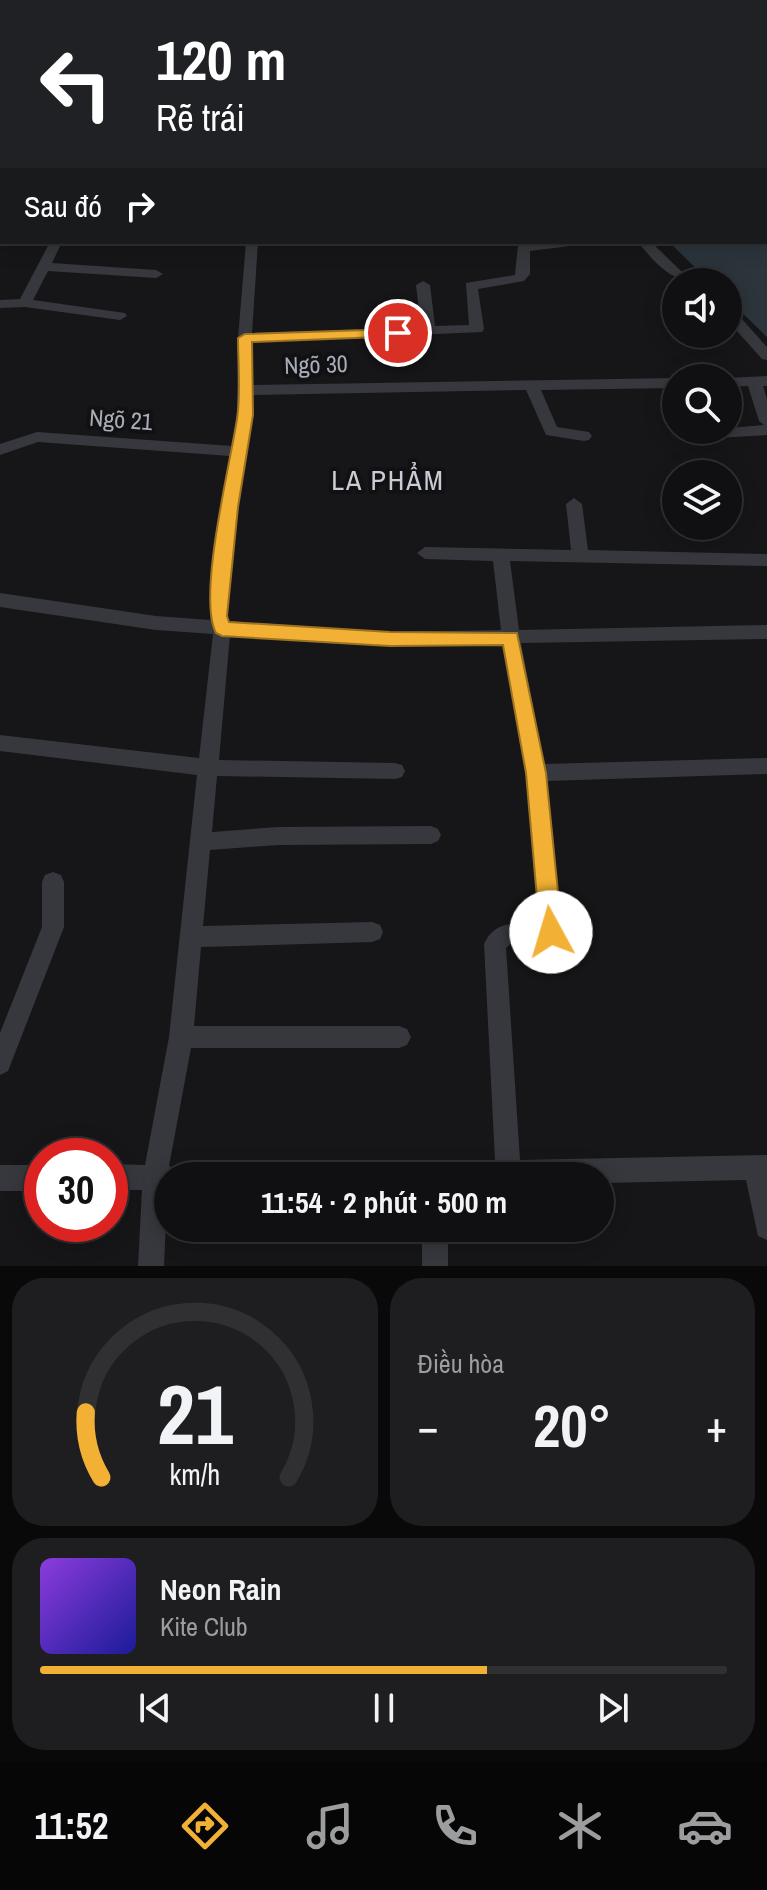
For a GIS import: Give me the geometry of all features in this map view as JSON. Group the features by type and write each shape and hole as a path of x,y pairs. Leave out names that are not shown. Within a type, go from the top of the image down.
{"street":[{"path":"25,303 55,244"},
{"path":"164,1162 210,768 222,629 218,616 245,390 245,338 252,244"},
{"path":"245,338 477,329 471,286 519,278 523,274 523,248 554,244"},
{"path":"646,244 670,268"},
{"path":"45,267 156,274"},
{"path":"423,285 429,332"},
{"path":"0,304 25,303 120,316"},
{"path":"742,328 767,356"},
{"path":"760,382 767,421"},
{"name":"Ngõ 30","path":"245,390 662,383"},
{"path":"531,384 551,431 584,436"},
{"path":"742,432 767,430"},
{"name":"Ngõ 21","path":"0,450 37,437 240,452"},
{"path":"574,504 580,556"},
{"path":"425,553 501,557 767,560"},
{"path":"501,557 511,638 536,773 551,932 507,933 495,944 507,1162"},
{"path":"0,600 156,623 390,639 767,632"},
{"path":"0,743 210,768 395,771"},
{"path":"536,773 767,766"},
{"path":"200,842 350,833 431,835"},
{"path":"0,1063 53,927 53,882"},
{"path":"192,937 372,932"},
{"path":"181,1037 399,1037"},
{"path":"614,1171 761,1168 767,1227"},
{"path":"128,1177 154,1177"},
{"path":"0,1178 24,1178"},
{"path":"151,1266 154,1242"},
{"path":"435,1242 435,1266"}],"shaded area":[{"path":"671,244 767,244 767,337 742,313 742,268 696,268"}],"district":[{"name":"LA PHẨM","path":"388,480"}],"route":[{"path":"398,333 245,338 245,415 229,507 218,616 222,629 390,639 511,638 536,773 551,932"}]}
